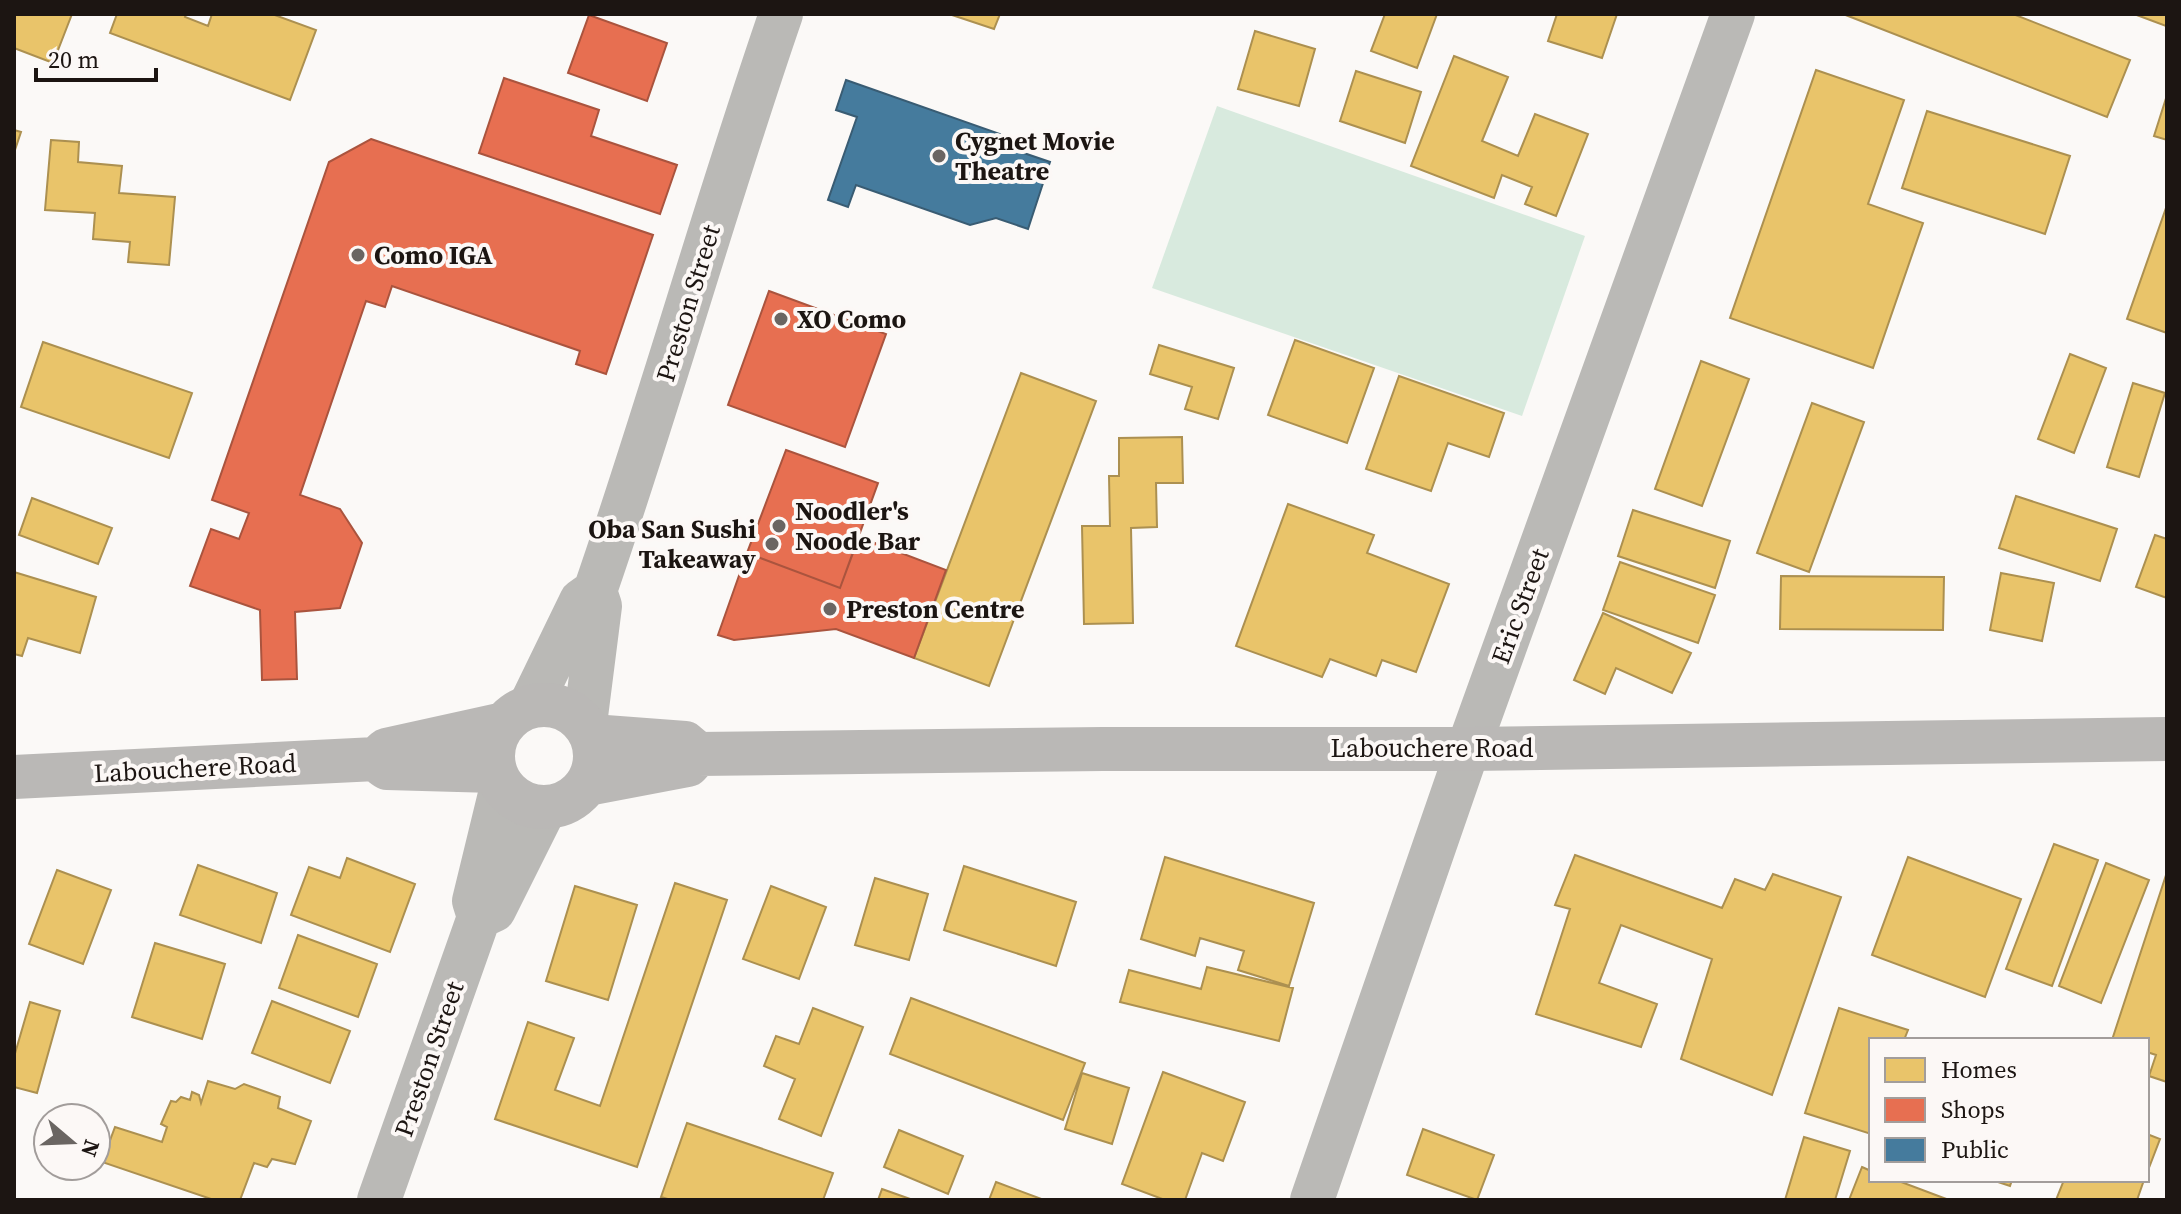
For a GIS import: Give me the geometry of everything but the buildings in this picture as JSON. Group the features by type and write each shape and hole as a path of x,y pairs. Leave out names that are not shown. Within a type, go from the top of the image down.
{"main road":[{"path":"545,704 560,707 574,713 588,730 596,753 594,769 588,784 576,797 561,805 545,808 528,806 514,798 498,778 492,754 495,738 517,715 545,704"},
{"name":"Labouchere Road","path":"14,777 376,759 386,750 517,715"},
{"name":"Labouchere Road","path":"588,730 685,743 698,754 1468,749 2167,739"},
{"name":"Labouchere Road","path":"588,784 688,765 698,754"},
{"name":"Labouchere Road","path":"376,759 387,768 498,778"}],"street":[{"name":"Preston Street","path":"517,715 581,601 595,591 781,14"},
{"name":"Eric Street","path":"1312,1200 1468,749 1733,14"},
{"name":"Preston Street","path":"588,730 600,606 595,591"},
{"name":"Preston Street","path":"379,1200 479,917 474,901 498,778"},
{"name":"Preston Street","path":"479,917 494,910 545,808"}],"green space":[{"path":"1217,106 1585,236 1522,416 1152,288"}],"place":[{"name":"Cygnet Movie Theatre","path":"939,156"},
{"name":"Como IGA","path":"358,255"},
{"name":"XO Como","path":"781,319"},
{"name":"Noodler's Noode Bar","path":"779,526"},
{"name":"Oba San Sushi Takeaway","path":"772,544"},
{"name":"Preston Centre","path":"830,609"}]}
